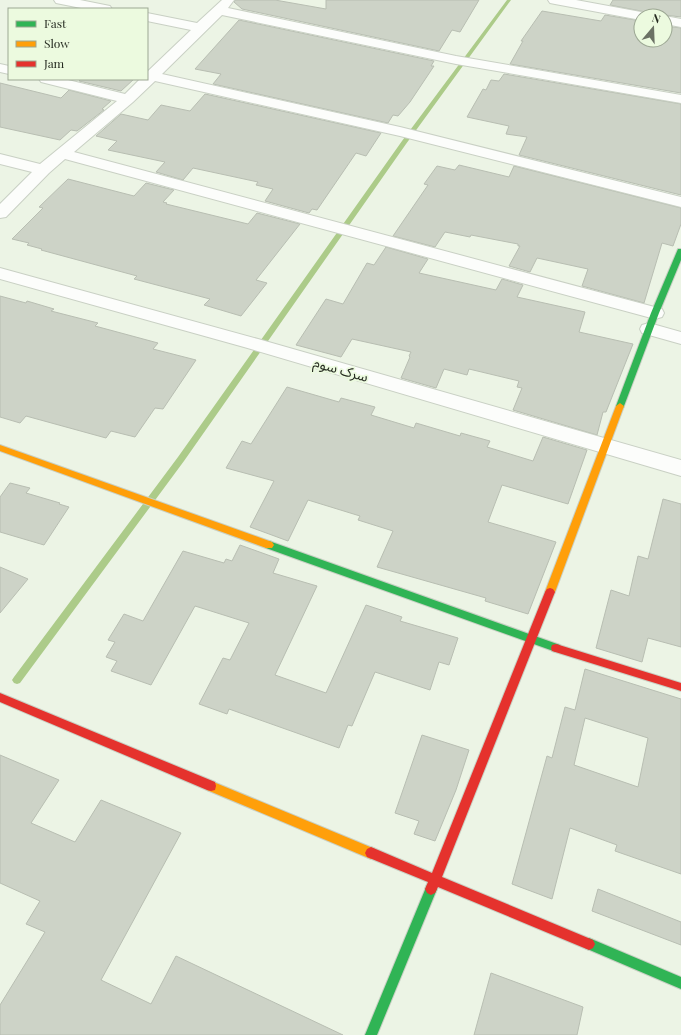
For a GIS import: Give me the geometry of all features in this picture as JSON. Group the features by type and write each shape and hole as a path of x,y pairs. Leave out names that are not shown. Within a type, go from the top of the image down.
{"street":[{"path":"61,0 100,8"},
{"path":"555,0 633,15"},
{"path":"148,80 224,5 456,60 681,99"},
{"path":"148,18 200,28"},
{"path":"152,76 400,132 681,202"},
{"path":"50,80 128,98"},
{"path":"0,213 43,170 148,80"},
{"path":"63,154 652,321 681,338"},
{"path":"0,159 43,170"},
{"path":"371,1035 532,640 652,321 681,251"},
{"name":"سرک سوم","path":"0,273 606,445 681,468"},
{"path":"0,448 532,640 681,687"},
{"path":"0,697 681,983"}],"building":[{"path":"235,0 275,0 326,9 326,0 479,0 460,32 452,30 439,51 242,9 234,2"},
{"path":"613,0 681,0 681,17 673,16 673,8 633,8 633,9 610,5"},
{"path":"542,11 601,21 605,15 633,20 633,48 673,48 673,27 681,28 681,93 510,64 523,41 521,41"},
{"path":"239,20 434,61 431,66 434,66 410,102 398,116 393,115 388,123 213,84 221,74 195,69"},
{"path":"504,74 681,104 681,195 519,155 527,137 506,134 509,126 467,117 483,89 486,90 491,80 499,81"},
{"path":"80,80 133,80 121,91 79,81"},
{"path":"0,83 61,98 69,90 111,101 102,109 104,110 77,131 71,130 60,140 0,127"},
{"path":"205,94 381,133 366,156 356,153 317,210 312,209 309,213 265,201 273,189 256,185 258,182 193,168 183,180 156,172 165,162 108,150 117,141 96,136 121,114 148,120 161,105 190,111"},
{"path":"459,165 509,177 514,166 681,208 681,224 673,246 662,243 644,303 582,286 588,269 537,258 530,272 509,266 520,246 518,246 518,244 471,235 470,237 445,232 435,247 393,236 428,185 424,184 437,166 455,170"},
{"path":"68,179 134,196 146,183 174,190 163,202 167,203 166,204 248,224 257,213 300,224 256,280 267,283 241,316 204,305 210,299 134,279 137,276 41,250 42,249 27,245 29,243 12,239 43,208 39,207"},
{"path":"386,247 428,259 419,273 496,290 502,279 523,285 517,297 585,312 579,332 633,344 606,412 603,412 597,435 513,410 522,388 517,387 519,381 469,369 467,375 444,369 436,388 401,378 411,352 352,339 341,357 296,345 326,299 343,304 367,263 374,265"},
{"path":"0,296 26,303 27,301 54,309 51,311 98,323 95,326 158,343 153,349 196,360 163,409 155,408 135,437 111,431 106,438 26,416 20,423 0,417"},
{"path":"287,387 339,402 341,398 375,407 371,415 414,428 416,423 460,436 461,433 490,441 487,447 533,461 543,437 587,450 568,504 502,485 488,522 556,542 528,614 485,601 486,598 377,567 393,531 358,520 360,516 308,500 288,541 250,527 274,481 226,468 242,441 251,444"},
{"path":"10,483 30,488 26,493 69,507 44,545 0,532 0,497"},
{"path":"663,499 681,504 681,647 648,638 642,662 596,648 611,590 629,596 638,556 648,559"},
{"path":"240,545 279,559 273,573 317,586 275,675 326,693 366,605 402,617 400,621 458,638 449,665 439,662 430,690 375,672 352,726 348,725 339,748 229,709 227,714 199,704 223,658 230,660 249,623 195,606 151,685 111,671 117,661 106,657 115,642 108,640 124,614 143,621 183,551 224,563 226,559 232,561"},
{"path":"0,567 28,579 0,613"},
{"path":"585,669 681,699 681,874 615,851 617,845 570,828 552,899 512,884 547,756 552,758 565,707 575,710","holes":["585,718 648,738 638,787 574,765"]},
{"path":"422,735 469,750 456,790 435,841 414,834 419,821 395,813"},
{"path":"0,755 59,780 31,823 75,842 101,800 181,833 101,980 151,1004 176,956 343,1035 0,1035 0,1005 45,932 26,924 40,901 0,883"},
{"path":"598,889 681,922 681,945 592,911"},
{"path":"491,973 583,1007 577,1035 474,1035"}],"waterway":[{"path":"17,680 181,459 404,142 509,0"}],"traffic: fast":[{"path":"620,406 655,313 681,251"},
{"path":"269,545 556,648"},
{"path":"371,1035 431,889"},
{"path":"589,944 681,983"}],"traffic: slow":[{"path":"550,592 620,406"},
{"path":"0,448 269,545"},
{"path":"211,786 371,853"}],"traffic: jam":[{"path":"431,889 550,592"},
{"path":"556,648 681,687"},
{"path":"0,697 211,786"},
{"path":"371,853 589,944"}]}
